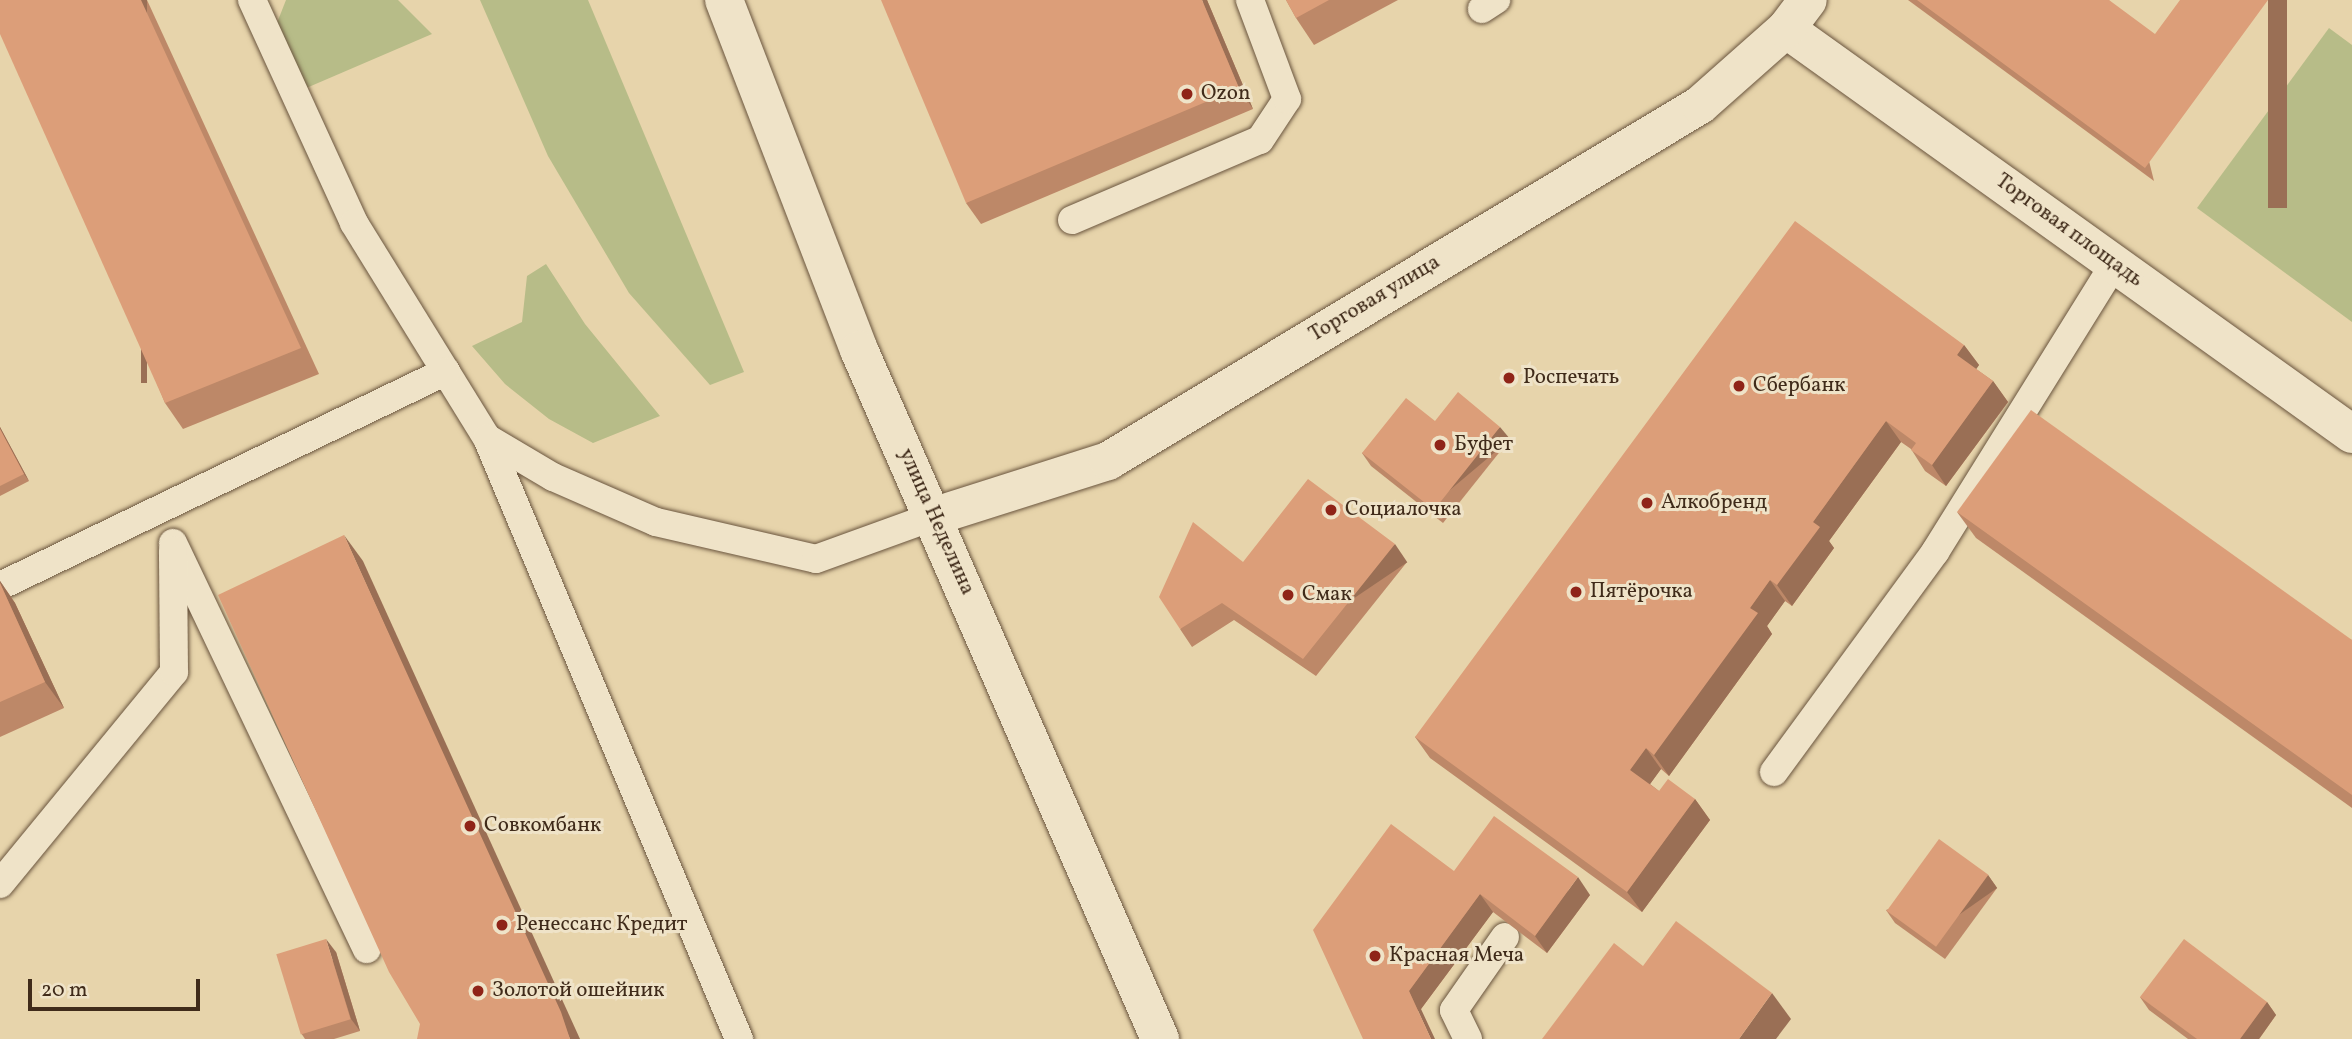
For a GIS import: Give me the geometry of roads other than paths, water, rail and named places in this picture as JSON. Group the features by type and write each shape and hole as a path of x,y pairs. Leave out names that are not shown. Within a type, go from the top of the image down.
{"street":[{"name":"улица Неделина","path":"724,0 859,350 935,516 1160,1039"},
{"name":"Торговая улица","path":"935,516 1108,461 1700,105 1797,14"},
{"name":"Торговая площадь","path":"1797,14 2114,264 2352,434"}],"lane":[{"path":"252,0 354,223 487,438 739,1039"},
{"path":"1072,220 1260,140 1287,99 1250,0"},
{"path":"1774,772 1935,552 2114,264"},
{"path":"0,586 173,505 446,371"},
{"path":"487,438 553,477 656,522 764,550 816,559 935,516"},
{"path":"0,884 174,672 173,505"},
{"path":"173,543 367,949"},
{"path":"1468,1039 1454,1010 1505,937"}],"place":[{"name":"Ozon","path":"1187,94"},
{"name":"Роспечать","path":"1509,378"},
{"name":"Сбербанк","path":"1739,386"},
{"name":"Буфет","path":"1440,445"},
{"name":"Алкобренд","path":"1647,503"},
{"name":"Социалочка","path":"1331,510"},
{"name":"Пятёрочка","path":"1576,592"},
{"name":"Смак","path":"1288,595"},
{"name":"Совкомбанк","path":"470,826"},
{"name":"Ренессанс Кредит","path":"502,925"},
{"name":"Красная Меча","path":"1375,956"},
{"name":"Золотой ошейник","path":"478,991"}]}
